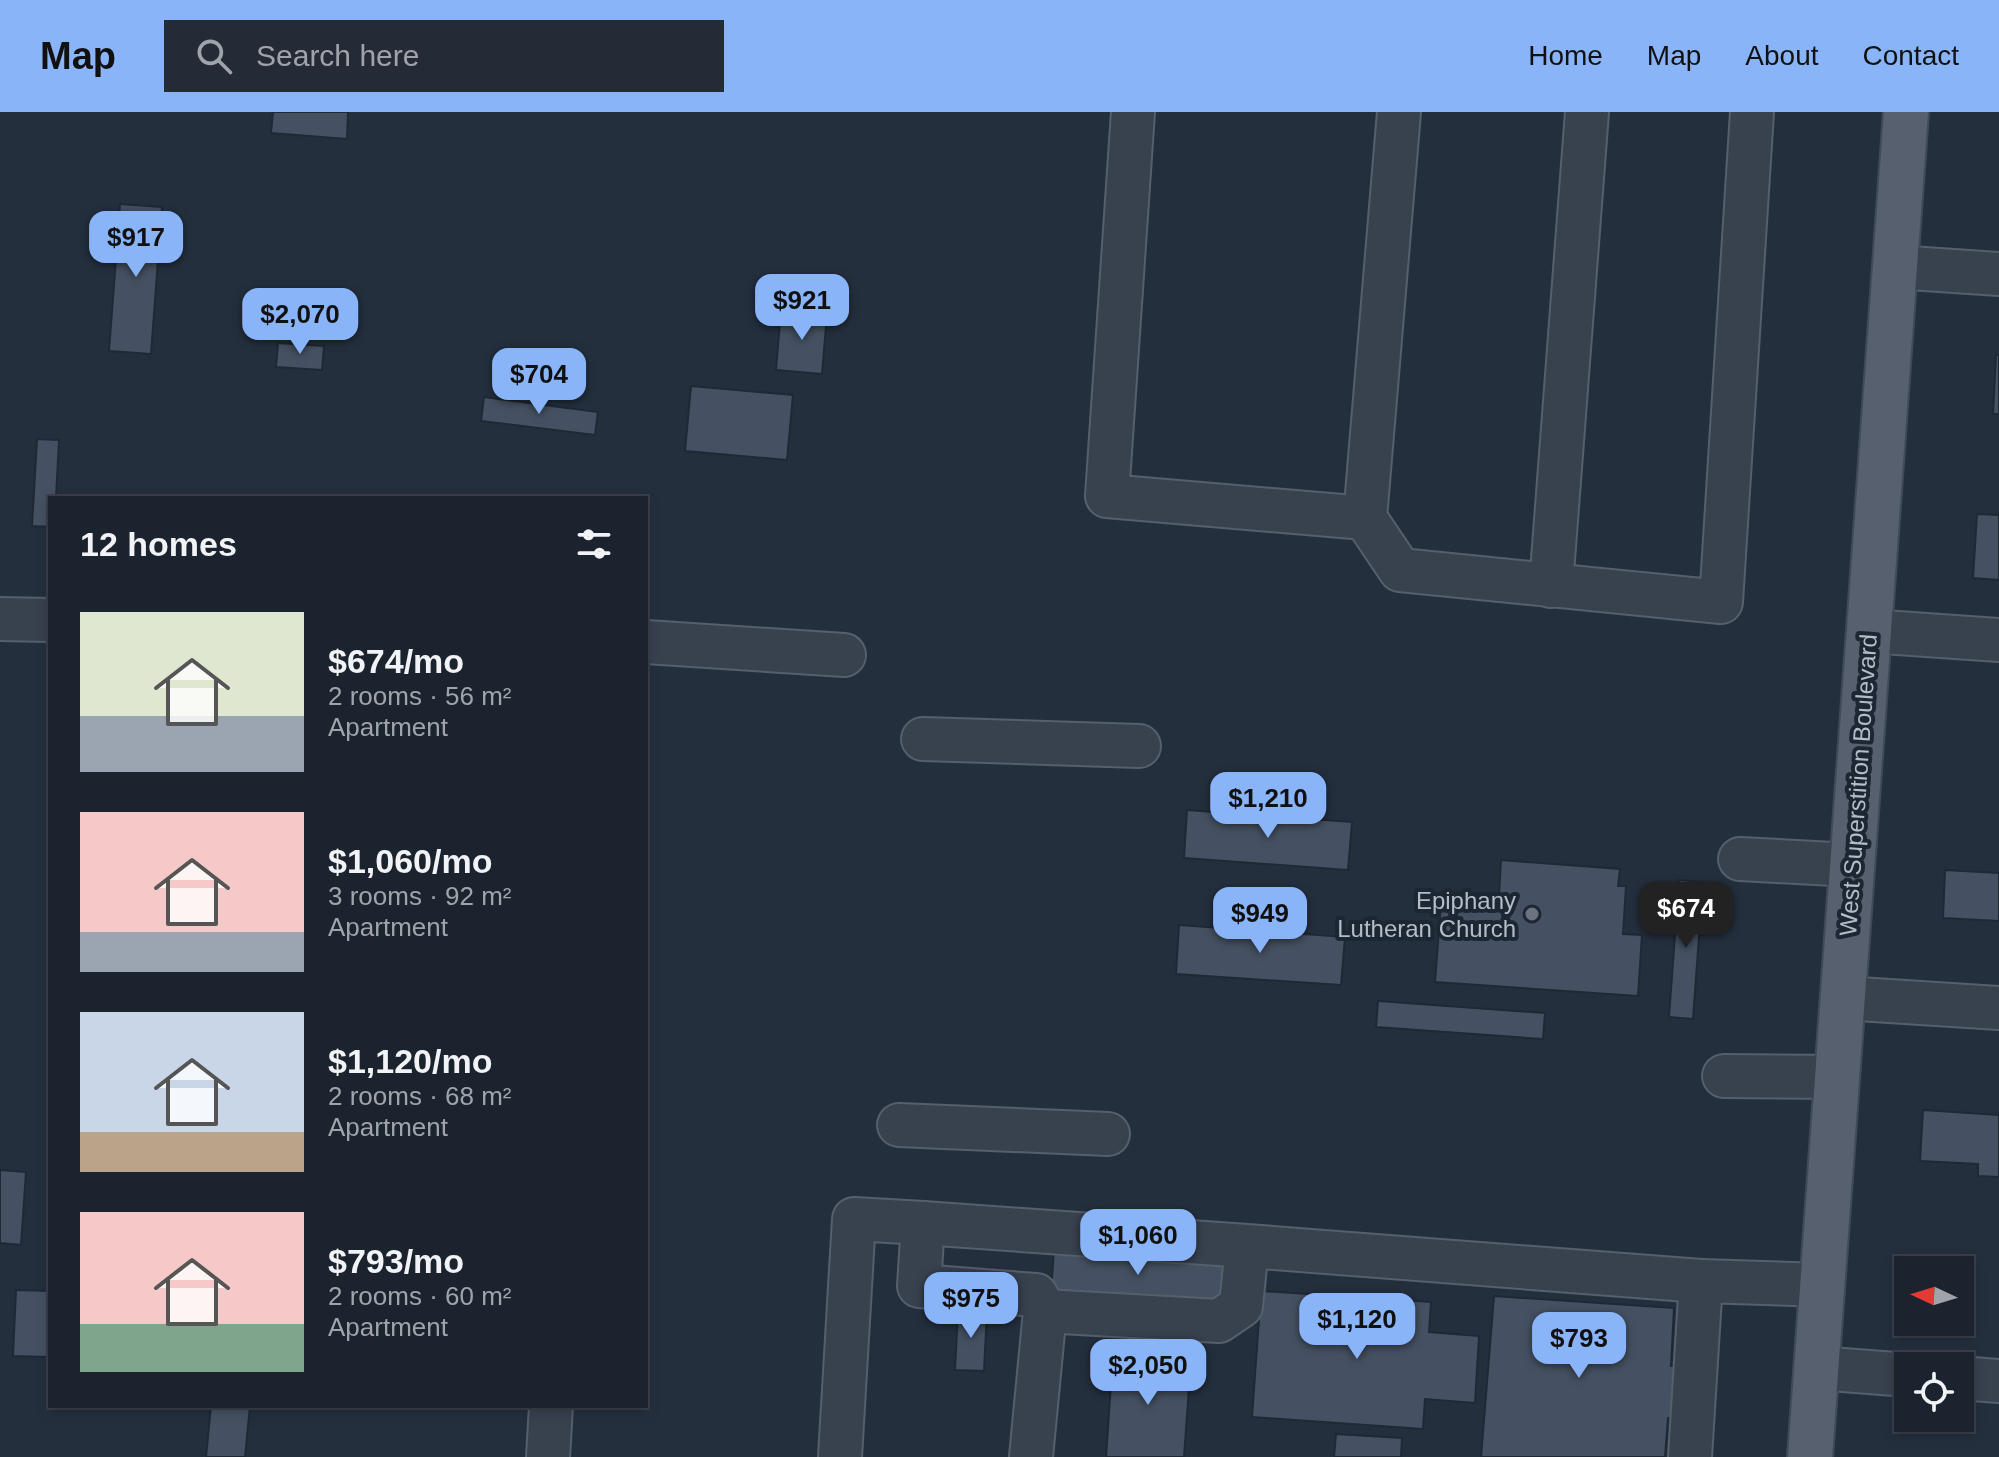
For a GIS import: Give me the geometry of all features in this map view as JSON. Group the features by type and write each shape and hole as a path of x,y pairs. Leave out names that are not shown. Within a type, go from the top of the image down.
{"main road":[{"name":"West Superstition Boulevard","path":"1810,1457 1906,112"}],"street":[{"path":"1133,112 1107,496 1365,518"},
{"path":"1399,112 1365,518 1400,570 1721,602 1752,112"},
{"path":"1551,586 1587,112"},
{"path":"1895,267 1999,274"},
{"path":"0,619 48,620"},
{"path":"1869,631 1999,640"},
{"path":"648,642 844,655"},
{"path":"923,739 1139,746"},
{"path":"1740,859 1853,865"},
{"path":"1843,998 1999,1008"},
{"path":"1724,1076 1838,1077"},
{"path":"899,1125 1108,1134"},
{"path":"840,1457 854,1219 1701,1281 1823,1285"},
{"path":"923,1223 919,1286 1036,1295 1045,1311 1031,1457"},
{"path":"1045,1311 1219,1321 1241,1306 1247,1246"},
{"path":"1690,1457 1701,1281"},
{"path":"1817,1368 1894,1374"},
{"path":"1974,1379 1999,1381"},
{"path":"548,1457 551,1408"}],"building":[{"path":"273,112 348,112 347,139 271,133"},
{"path":"120,204 162,207 151,354 109,351"},
{"path":"781,310 827,314 822,374 776,370"},
{"path":"278,343 324,346 322,370 276,367"},
{"path":"1996,355 1999,355 1999,414 1993,414"},
{"path":"691,386 793,395 787,460 685,451"},
{"path":"484,397 598,412 595,435 481,421"},
{"path":"37,439 59,440 56,496 48,496 48,527 32,526"},
{"path":"1977,514 1999,515 1999,580 1973,578"},
{"path":"1187,810 1352,822 1348,870 1184,858"},
{"name":"Epiphany Lutheran Church","path":"1501,860 1620,869 1618,886 1626,886 1623,934 1642,935 1638,996 1435,982 1442,891 1499,895"},
{"path":"1945,870 1999,873 1999,921 1943,918"},
{"path":"1679,880 1703,882 1693,1019 1669,1017"},
{"path":"1179,925 1345,937 1341,985 1176,974"},
{"path":"1378,1001 1545,1013 1543,1039 1376,1027"},
{"path":"1923,1110 1999,1115 1999,1177 1978,1176 1978,1164 1920,1161"},
{"path":"0,1170 26,1172 21,1245 0,1243"},
{"path":"1054,1246 1225,1258 1222,1307 1051,1296"},
{"path":"16,1290 48,1291 48,1357 13,1356"},
{"path":"1261,1291 1431,1302 1429,1332 1479,1336 1475,1403 1425,1399 1423,1429 1252,1417"},
{"path":"1494,1296 1674,1308 1671,1366 1680,1366 1676,1419 1668,1418 1665,1457 1481,1457"},
{"path":"958,1310 987,1311 984,1371 955,1370"},
{"path":"1113,1354 1191,1360 1184,1457 1106,1457"},
{"path":"211,1408 250,1408 245,1457 206,1457"},
{"path":"1336,1434 1402,1438 1401,1457 1334,1457"}],"place":[{"name":"Epiphany Lutheran Church","path":"1532,914"}]}
